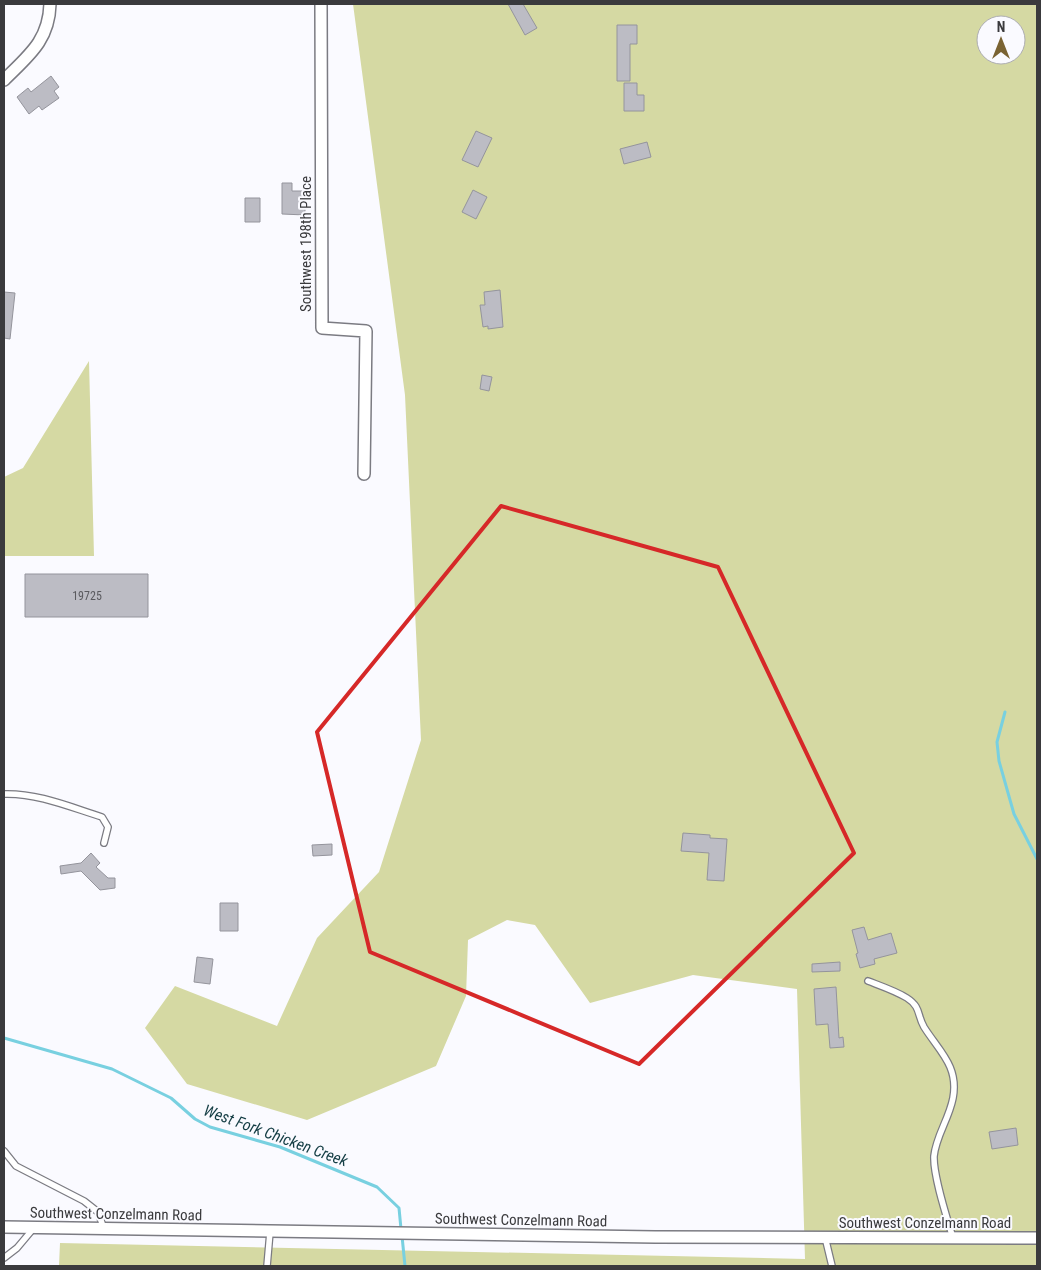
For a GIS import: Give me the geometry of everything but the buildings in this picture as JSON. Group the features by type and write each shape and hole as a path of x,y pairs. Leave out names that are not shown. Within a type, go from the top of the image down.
{"street":[{"path":"4,80 37,47 47,30 50,4"},
{"name":"Southwest 198th Place","path":"321,4 322,328 366,330 364,474"},
{"name":"Southwest Conzelmann Road","path":"4,1227 825,1238 1037,1238"}],"lane":[{"path":"4,794 18,793 38,797 102,817 108,827 104,843"},
{"path":"868,981 907,998 918,1009 923,1026 950,1064 953,1078 953,1097 950,1110 936,1143 934,1158 937,1180 953,1238"},
{"path":"4,1151 16,1166 84,1201 98,1212 104,1228"},
{"path":"4,1258 17,1248 35,1227"},
{"path":"267,1266 270,1232"},
{"path":"825,1238 832,1266"}],"highlighted area":[{"path":"501,506 718,567 854,853 639,1064 370,952 317,732"}],"green space":[{"path":"353,4 1037,4 1037,1266 59,1266 60,1243 805,1259 797,989 693,975 590,1003 535,925 507,920 468,940 466,996 436,1066 307,1120 187,1084 145,1028 175,986 277,1026 317,938 379,872 421,740 405,395"},
{"path":"89,361 94,556 4,556 4,477 23,468"}],"waterway":[{"path":"1005,712 997,742 999,761 1014,814 1037,859"},
{"name":"West Fork Chicken Creek","path":"4,1038 112,1069 171,1098 195,1119 210,1127 280,1147 377,1187 399,1208 401,1229"},
{"name":"West Fork Chicken Creek","path":"402,1236 405,1266"}]}
